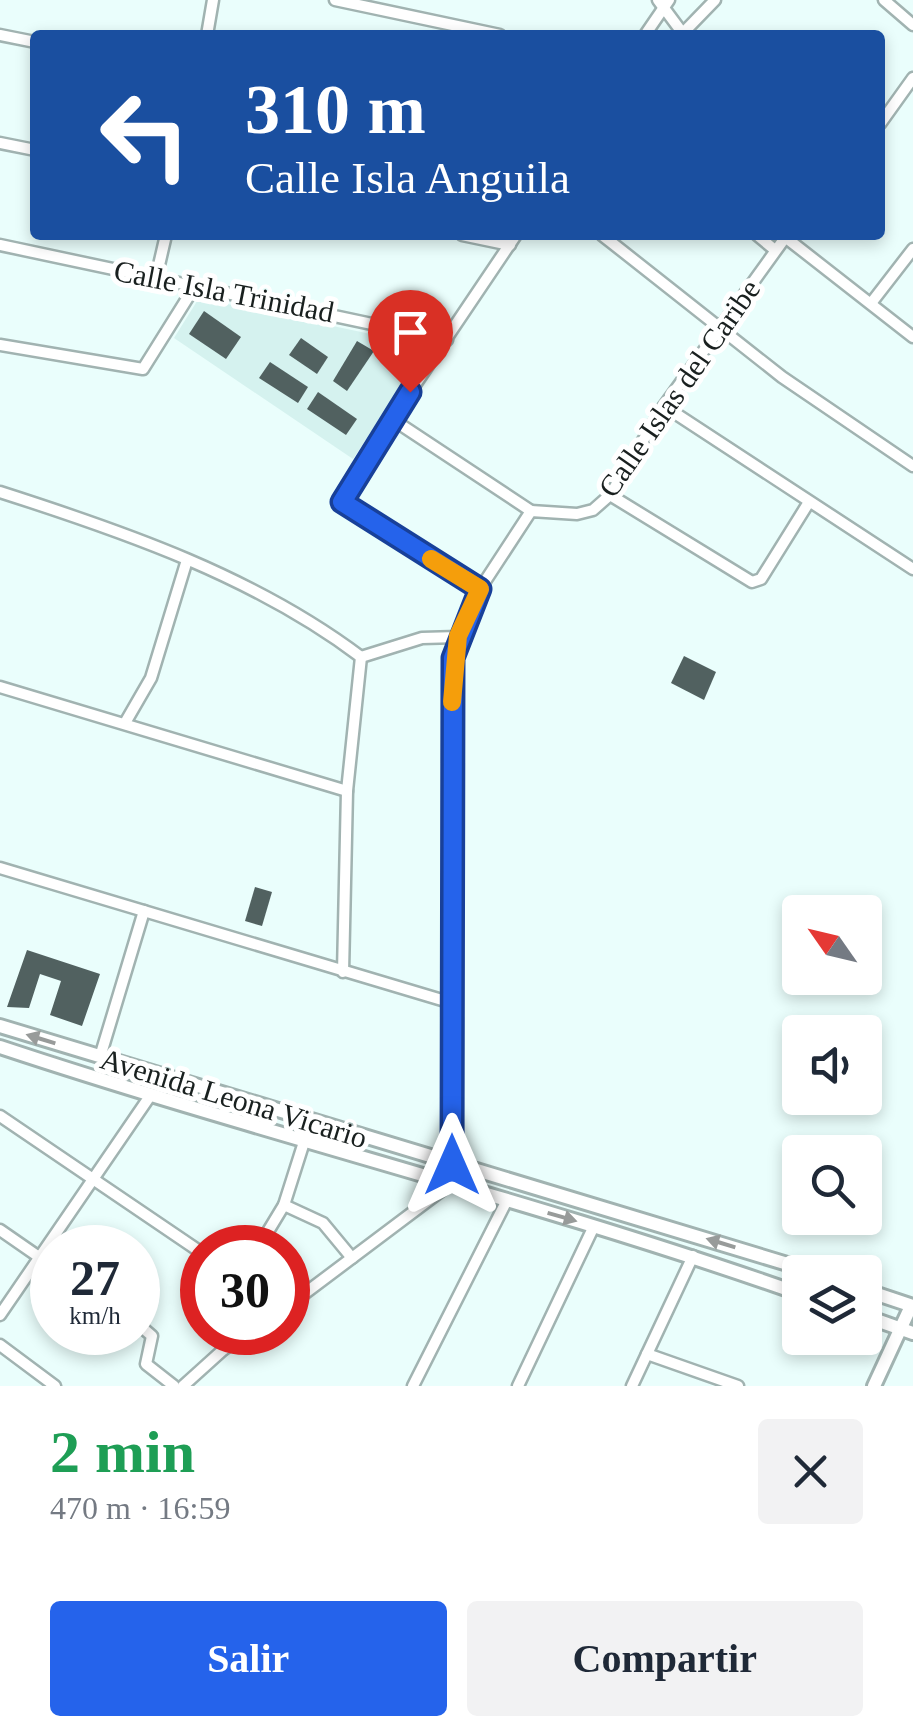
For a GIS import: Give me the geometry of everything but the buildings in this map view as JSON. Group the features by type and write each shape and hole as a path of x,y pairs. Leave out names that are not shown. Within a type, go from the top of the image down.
{"street":[{"path":"208,30 213,0"},
{"path":"336,0 477,30"},
{"path":"688,30 716,0"},
{"path":"884,0 913,25"},
{"path":"648,30 664,2 682,30"},
{"path":"0,35 30,41"},
{"path":"885,117 913,78"},
{"path":"0,142 30,149"},
{"path":"156,278 165,240"},
{"path":"480,589 342,502 392,419 513,240"},
{"path":"608,240 716,328 913,466"},
{"path":"762,240 775,250"},
{"name":"Calle Islas del Caribe","path":"531,511 577,514 593,510 610,495 716,328 783,240"},
{"path":"791,240 913,336"},
{"name":"Calle Isla Trinidad","path":"0,246 447,340"},
{"path":"872,302 913,249"},
{"path":"0,345 143,369 195,286"},
{"path":"664,406 913,569"},
{"path":"310,1290 449,1186 452,720 458,636 480,589 531,511 392,419"},
{"path":"0,492 187,560 285,610 361,657 422,638 458,636"},
{"path":"610,495 758,582 808,502"},
{"path":"125,724 150,678 187,560"},
{"path":"343,972 347,791 361,657"},
{"path":"0,687 347,791"},
{"path":"0,868 452,1004"},
{"path":"100,1057 144,911"},
{"name":"Avenida Leona Vicario","path":"0,1026 782,1263"},
{"name":"Avenida Leona Vicario","path":"0,1046 150,1096 693,1256 782,1288"},
{"path":"62,1225 150,1096"},
{"path":"0,1116 180,1237"},
{"path":"272,1225 284,1205 304,1142"},
{"path":"413,1386 506,1202"},
{"path":"284,1205 323,1222 352,1258"},
{"path":"518,1386 594,1226"},
{"path":"0,1230 30,1250"},
{"path":"632,1386 693,1256"},
{"path":"0,1315 30,1272"},
{"path":"874,1386 907,1331 912,1306 882,1296"},
{"path":"882,1322 907,1331"},
{"path":"0,1345 55,1386"},
{"path":"647,1354 738,1386"},
{"path":"148,1355 146,1364 174,1386"},
{"path":"183,1386 217,1355"}],"shaded area":[{"path":"199,298 428,346 353,459 174,338"}],"slow traffic":[{"path":"431,559 480,589 458,636 452,702"}],"route":[{"path":"410,392 342,502 480,589 458,636 453,658 452,1165"}]}
